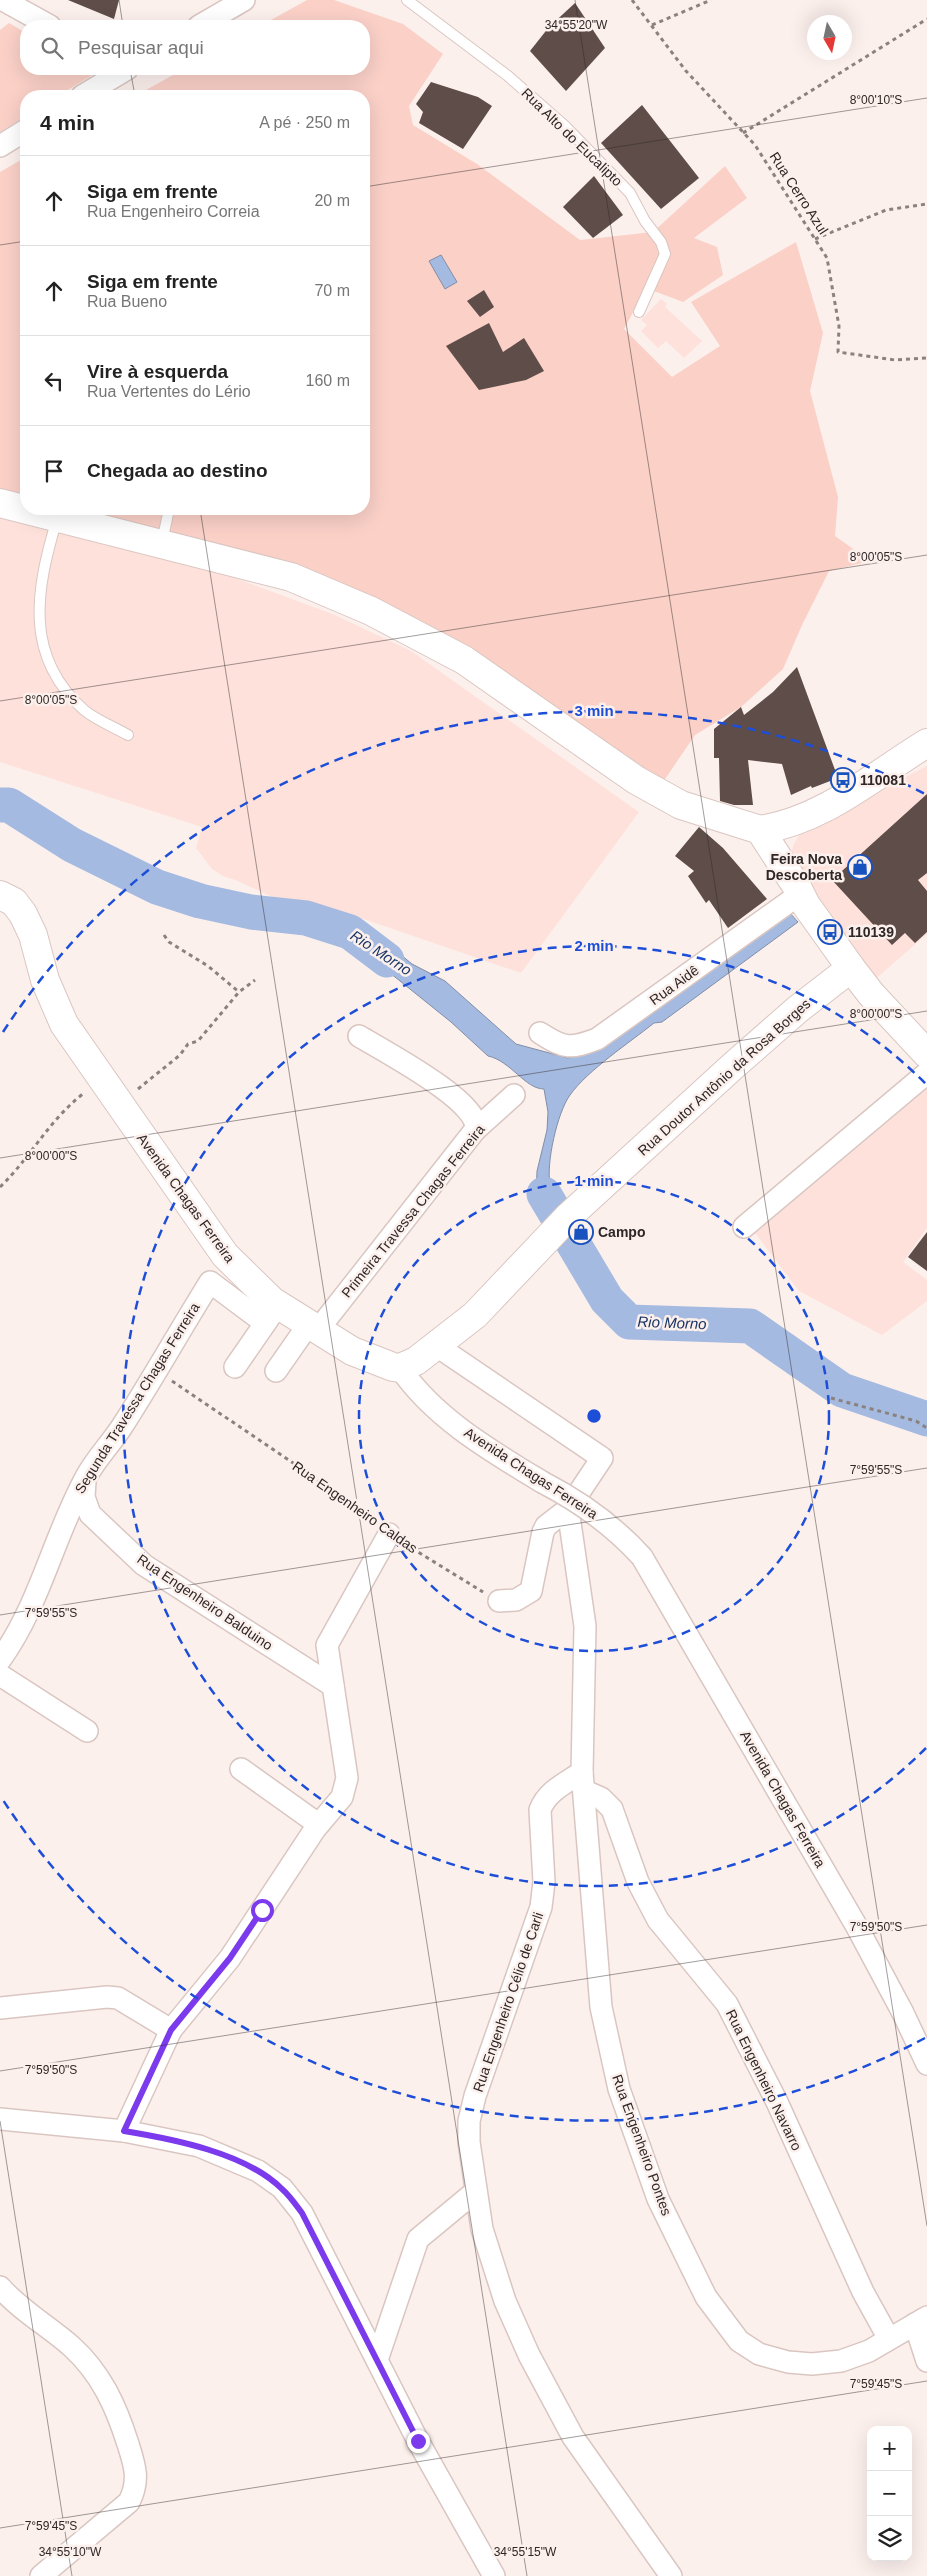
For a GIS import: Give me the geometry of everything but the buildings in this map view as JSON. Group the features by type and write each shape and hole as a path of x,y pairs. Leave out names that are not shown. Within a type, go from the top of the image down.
{"main road":[{"path":"0,503 20,508"},
{"path":"46,515 291,577 371,611 464,660 636,780 681,805 760,830 786,826 823,809 927,743"},
{"path":"760,830 806,906 851,968 871,994 927,1054"},
{"name":"Avenida Chagas Ferreira","path":"0,895 14,902 23,914 33,935 45,980 55,1006 102,1079 225,1255 271,1314 312,1328 373,1361 400,1368"},
{"name":"Rua Doutor Antônio da Rosa Borges","path":"400,1368 416,1361 436,1346 490,1300 569,1216 733,1066 798,1009 851,968"}],"street":[{"path":"3,0 39,20"},
{"path":"209,20 244,0"},
{"path":"92,90 117,75"},
{"path":"0,146 20,134"},
{"name":"Rua Aidê","path":"540,1034 556,1043 574,1047 598,1039 800,894"},
{"path":"359,1036 457,1099 474,1118 476,1123 475,1130"},
{"path":"744,1227 927,1073"},
{"name":"Primeira Travessa Chagas Ferreira","path":"276,1371 475,1130 514,1095"},
{"name":"Segunda Travessa Chagas Ferreira","path":"0,1660 21,1626 50,1563 71,1505 85,1478 122,1427 210,1282 271,1314"},
{"path":"235,1367 271,1314"},
{"path":"436,1346 602,1458 568,1509 546,1526 543,1532 531,1591 516,1600 499,1601"},
{"name":"Avenida Chagas Ferreira","path":"400,1368 411,1384 433,1407 542,1482 585,1506 610,1525 642,1557 857,1927 903,2012 927,2064"},
{"name":"Rua Engenheiro Balduino","path":"85,1478 84,1497 90,1514 144,1565 333,1686"},
{"path":"568,1509 585,1626 583,1782"},
{"path":"124,2131 171,2030 230,1958 318,1824 342,1797 347,1778 327,1645 389,1534"},
{"path":"0,1675 87,1730"},
{"path":"241,1769 318,1824"},
{"name":"Rua Engenheiro Célio de Carli","path":"583,1782 555,1789 543,1801 540,1810 544,1882 542,1907 469,2121 476,2191 482,2230 502,2292 529,2354 573,2437 671,2576"},
{"name":"Rua Engenheiro Pontes","path":"583,1782 601,2007 620,2089 658,2199 706,2297 739,2341 760,2354 788,2362 812,2364 841,2361 869,2351 921,2321"},
{"name":"Rua Engenheiro Navarro","path":"583,1782 612,1809 638,1882 658,1920 727,2004 777,2102 864,2292 889,2339"},
{"path":"0,2008 107,1997 118,1998 171,2030"},
{"path":"0,2119 124,2131 199,2146 258,2171 282,2188 302,2213 418,2441 494,2576"},
{"path":"377,2360 418,2239 476,2191"},
{"path":"0,2287 72,2346 95,2373 109,2392 135,2468 136,2489 130,2502 41,2576"},
{"path":"921,2321 927,2361"}],"lane":[{"name":"Rua Alto do Eucalipto","path":"407,0 508,76 565,126 630,193 645,221 661,242 664,254 639,312"},
{"path":"161,544 168,515"},
{"path":"57,518 46,556 39,621 41,642 57,681 85,711 128,735"}],"path":[{"name":"Rua Cerro Azul","path":"632,0 686,71 755,145 827,258 839,326 838,352 895,360 927,358"},
{"path":"652,25 711,0"},
{"path":"743,132 927,19"},
{"path":"815,239 886,210 927,204"},
{"path":"164,935 169,942 208,966 239,992"},
{"path":"118,1102 159,1074 180,1055 188,1044 198,1041 239,992 255,980"},
{"path":"0,1187 22,1166 55,1118 102,1079"},
{"name":"Rua Engenheiro Caldas","path":"156,1370 302,1469 389,1534 499,1601"},
{"path":"831,1398 916,1421 927,1428"}],"shaded area":[{"path":"307,0 334,0 403,24 443,54 409,106 413,125 477,164 580,240 653,232 725,166 747,198 694,238 717,247 723,275 683,302 646,288 624,329 672,377 720,346 691,302 796,242 823,333 810,391 838,497 835,536 870,561 829,571 783,669 741,707 695,735 663,782 477,654 74,515 370,515 370,90 146,90 173,75 370,75 370,20 271,20"},
{"path":"9,23 20,29 20,75 92,75 68,90 20,90 20,120 0,132 0,30"},
{"path":"20,160 20,498 0,493 0,172"},
{"path":"661,299 667,304 665,307 702,341 684,358 666,341 658,348 641,331 647,325 641,320"},
{"path":"0,518 219,572 335,615 411,651 639,812 521,973 352,915 350,922 302,911 238,881 223,876 212,869 196,848 202,827 0,762"},
{"name":"Feira Nova Descoberta","path":"927,766 927,934 872,982 790,860 793,846 802,830"},
{"path":"927,1089 927,1228 903,1262 927,1280 927,1301 882,1335 799,1291 755,1233"}],"water":[{"path":"441,255 457,282 445,289 429,261"},
{"path":"789,912 798,922 662,1022 654,1023 609,1057 587,1076 570,1095 565,1103 557,1126 551,1152 549,1175 553,1194 561,1209 544,1222 536,1201 537,1171 547,1130 548,1112 544,1089 530,1085 504,1063 488,1056 451,1022 349,940 351,927 395,950 412,964 445,981 516,1044 568,1058 598,1047"}],"waterway":[{"name":"Rio Morno","path":"0,805 9,805 72,845 157,887 200,901 251,912 306,918 350,932 387,960"},
{"name":"Rio Morno","path":"544,1194 607,1300 629,1322 750,1326 842,1390 927,1419"}],"place":[{"name":"110081","path":"843,780"},
{"name":"Feira Nova Descoberta","path":"860,867"},
{"name":"110139","path":"830,932"},
{"name":"Campo","path":"581,1232"}],"route":[{"path":"262,1910 230,1958 171,2030 124,2131 199,2146 258,2171 282,2188 302,2213 418,2441"}]}
